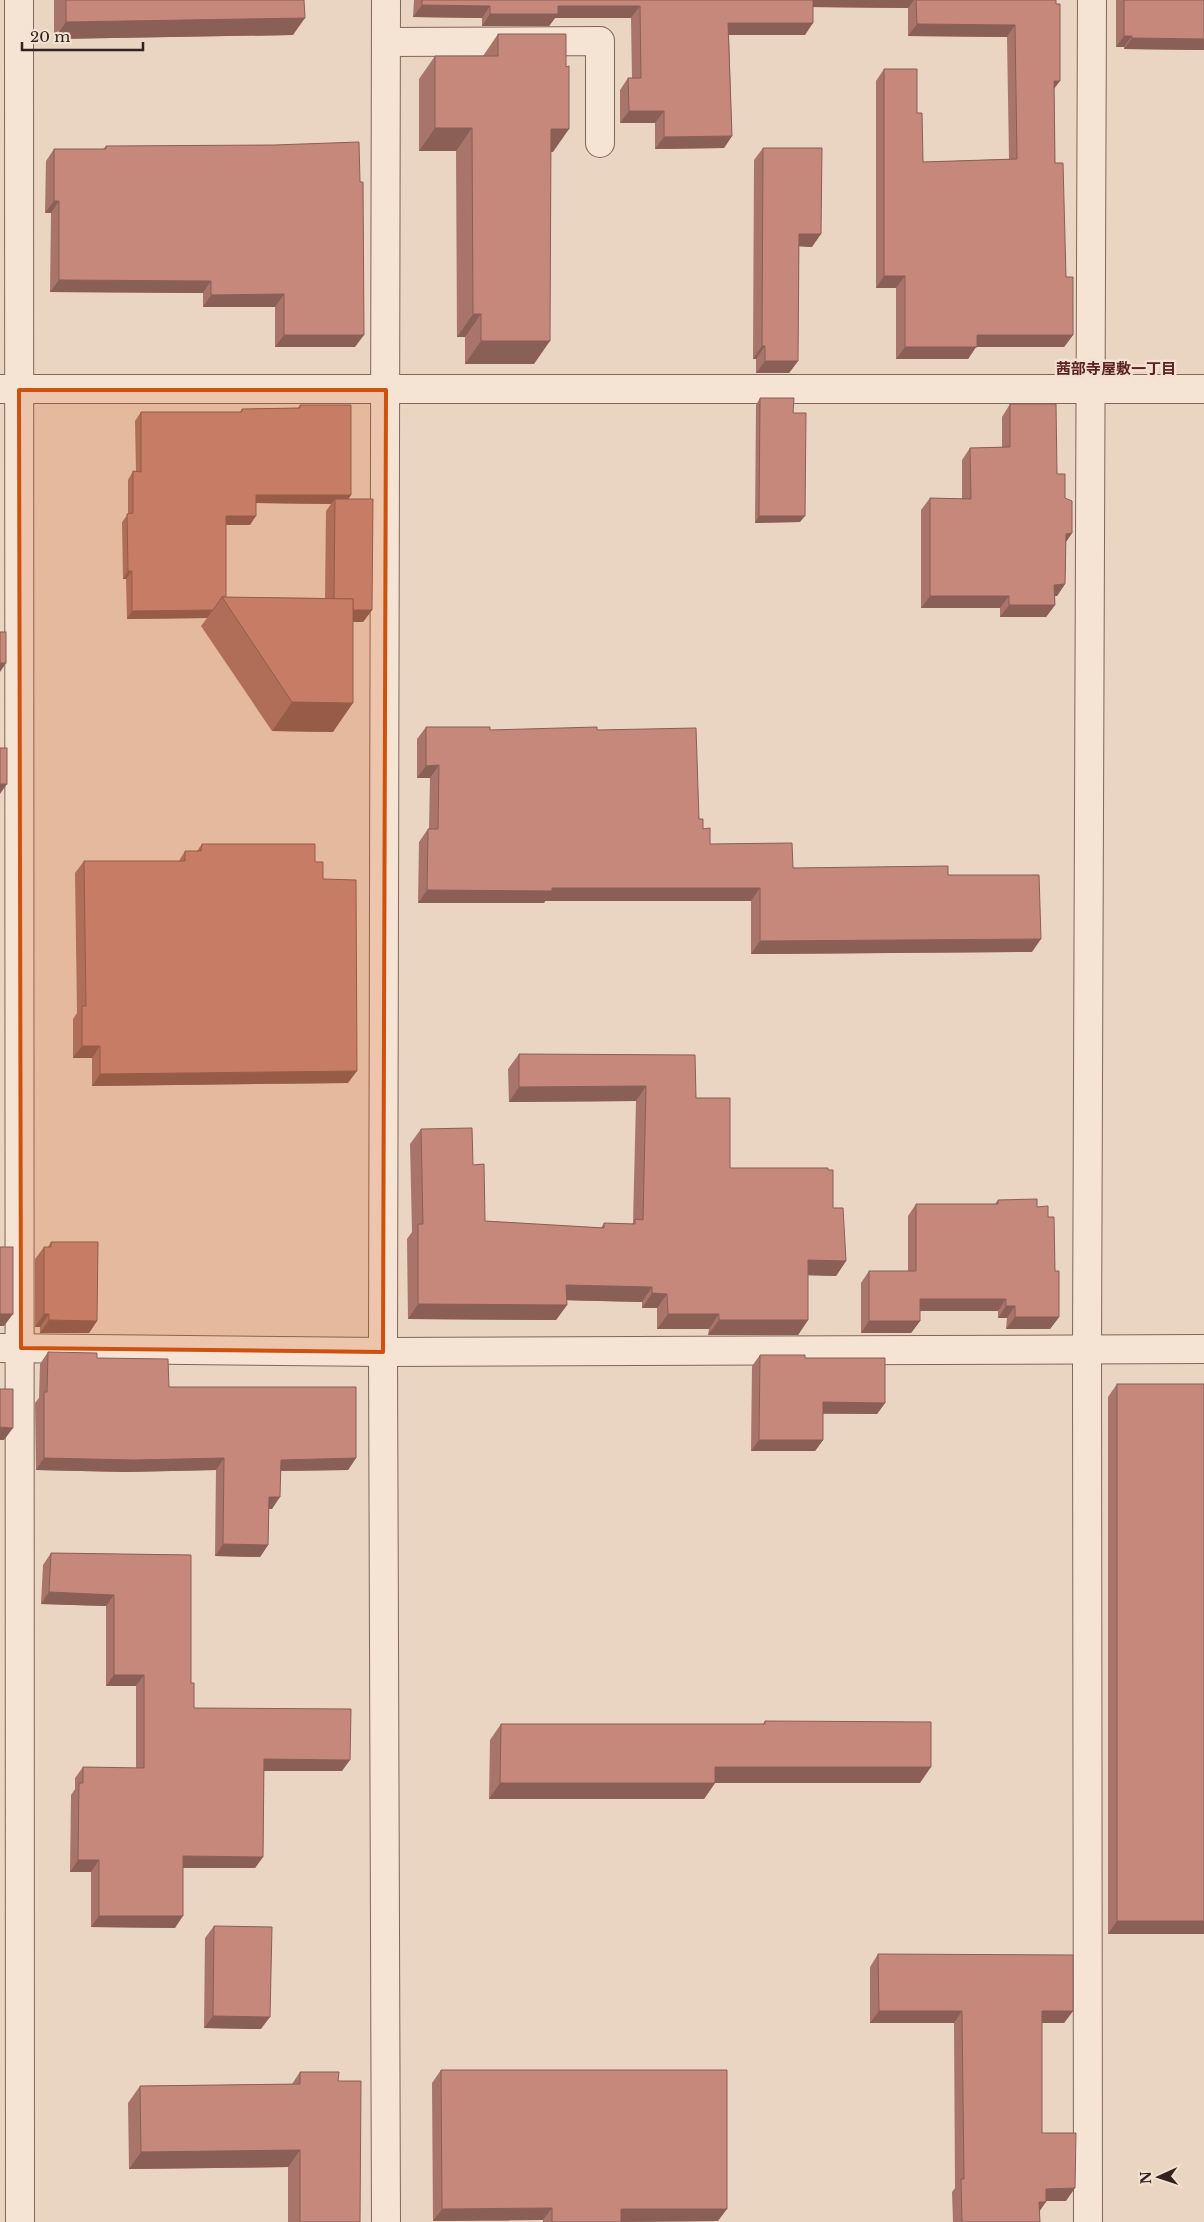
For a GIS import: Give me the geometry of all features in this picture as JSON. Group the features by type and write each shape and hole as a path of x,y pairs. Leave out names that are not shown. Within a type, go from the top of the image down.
{"street":[{"path":"19,0 9,390 10,1348 20,2222"},
{"path":"386,0 383,1352 386,2222"},
{"path":"1088,2222 1087,1350 1092,0"},
{"path":"386,42 600,42 600,143"},
{"path":"9,390 1204,389"},
{"path":"10,1348 383,1352 1204,1349"}],"highlighted area":[{"path":"19,390 386,390 383,1352 21,1348"}],"building":[{"path":"66,0 304,0 305,18 66,22"},
{"path":"422,0 813,0 813,23 728,23 732,136 664,137 664,111 629,111 628,78 641,78 640,6 558,6 558,14 490,14 490,6 422,5"},
{"path":"916,0 1056,0 1056,4 1060,4 1060,81 1054,81 1055,163 1063,163 1066,277 1073,277 1073,335 977,335 977,347 905,347 905,276 884,276 884,69 917,69 917,113 922,113 923,162 1017,159 1015,25 917,24"},
{"path":"1124,0 1204,0 1204,39 1132,38 1132,36 1124,36"},
{"path":"498,34 566,34 566,67 569,66 569,129 551,129 550,341 481,341 481,314 473,314 472,128 435,128 435,56 498,56"},
{"path":"359,142 360,182 363,182 364,335 284,335 284,294 211,295 211,281 59,280 59,201 54,201 54,149 106,149 106,146 274,145"},
{"path":"763,148 822,148 821,234 799,234 798,361 765,361 765,346 762,346"},
{"path":"760,398 794,398 793,413 806,413 805,516 759,516"},
{"path":"1010,404 1056,404 1057,474 1065,474 1065,498 1072,501 1072,533 1066,534 1065,584 1054,585 1055,605 1009,605 1009,596 930,596 930,498 971,499 970,448 1010,447"},
{"path":"300,405 351,405 351,495 256,495 256,516 226,516 226,597 222,597 213,610 132,611 132,571 128,571 127,514 133,513 133,471 141,472 141,412 242,412 242,409 300,408"},
{"path":"335,499 373,499 372,610 353,610 353,599 334,599"},
{"path":"222,597 353,599 353,703 292,702"},
{"path":"0,632 6,632 6,663 0,663"},
{"path":"426,727 490,727 490,730 597,727 597,730 696,728 699,819 703,819 703,829 710,828 710,844 792,843 793,868 948,866 948,875 1039,875 1041,939 760,941 760,888 552,888 552,891 427,890 428,829 438,829 439,765 426,766"},
{"path":"0,748 7,748 7,784 0,784"},
{"path":"202,844 315,844 315,862 323,862 323,879 356,880 357,1071 100,1074 100,1046 82,1046 82,1006 86,1006 84,861 185,861 185,851 201,851"},
{"path":"519,1054 695,1055 696,1098 730,1098 730,1168 828,1168 828,1170 833,1170 833,1208 843,1208 846,1261 808,1260 808,1320 719,1320 719,1314 668,1314 667,1294 652,1293 652,1287 566,1285 567,1305 418,1304 418,1224 423,1224 421,1129 472,1128 473,1165 484,1164 485,1221 604,1228 604,1223 635,1224 635,1219 643,1220 646,1086 519,1087"},
{"path":"1037,1199 1037,1207 1048,1206 1048,1217 1054,1217 1055,1271 1059,1271 1059,1317 1015,1317 1015,1306 1006,1306 1006,1299 920,1299 920,1321 869,1321 869,1271 916,1271 916,1204 998,1204 998,1200"},
{"path":"51,1242 98,1242 97,1321 49,1320 49,1314 44,1314 44,1247 51,1247"},
{"path":"0,1247 13,1247 13,1314 0,1314"},
{"path":"48,1352 97,1353 97,1358 168,1359 169,1387 356,1387 356,1458 281,1460 280,1497 269,1497 268,1545 223,1544 224,1458 134,1460 44,1458 44,1392 47,1392"},
{"path":"760,1355 805,1355 805,1358 885,1358 885,1403 823,1402 823,1440 759,1440"},
{"path":"1117,1384 1204,1384 1204,1921 1117,1921"},
{"path":"0,1389 13,1389 13,1428 0,1427"},
{"path":"51,1553 191,1555 191,1683 194,1683 194,1708 351,1709 350,1760 264,1759 263,1857 183,1856 183,1916 99,1916 99,1860 78,1860 79,1783 83,1783 83,1767 144,1768 144,1675 114,1675 114,1595 49,1592"},
{"path":"765,1721 931,1722 931,1767 715,1767 715,1783 500,1783 501,1724 765,1724"},
{"path":"214,1926 272,1927 270,2017 213,2016"},
{"path":"878,1954 1073,1955 1073,2011 1042,2011 1042,2133 1076,2133 1075,2188 1046,2189 1046,2202 1039,2202 1040,2222 962,2222 961,2179 964,2179 962,2011 879,2011"},
{"path":"441,2070 727,2070 727,2209 621,2209 621,2222 552,2222 552,2208 442,2209"},
{"path":"300,2072 339,2072 338,2081 361,2081 360,2222 300,2222 300,2150 141,2152 140,2086 300,2084"}],"district":[{"name":"茜部寺屋敷一丁目","path":"1116,369"}]}
